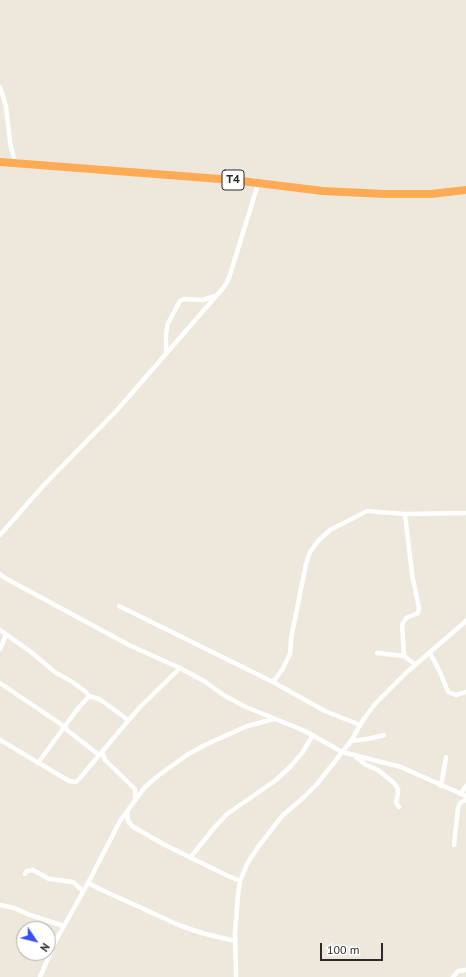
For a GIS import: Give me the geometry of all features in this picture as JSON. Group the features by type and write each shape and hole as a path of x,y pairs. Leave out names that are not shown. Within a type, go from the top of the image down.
{"highway":[{"name":"T4","path":"0,162 233,180 323,191 385,194 430,194 466,190"}],"street":[{"path":"0,87 6,106 10,142 15,163"},
{"path":"0,535 27,503 96,432 217,295 229,278 258,184"},
{"path":"166,354 166,334 168,323 180,300 202,300 217,295"},
{"path":"273,682 282,670 290,654 291,639 306,564 310,552 318,541 330,530 368,511 405,514 466,513"},
{"path":"404,656 402,625 406,618 418,614 419,608 412,574 405,514"},
{"path":"0,574 129,645 180,668 204,681 235,701 313,735 342,752 401,767 466,796"},
{"path":"119,606 273,682 325,711 360,725"},
{"path":"236,977 235,941 240,881 246,864 282,816 317,784 351,741 368,713 379,700 466,621"},
{"path":"0,630 56,673 84,690 89,696 99,699 128,720"},
{"path":"0,648 6,635"},
{"path":"377,653 404,656 416,665"},
{"path":"430,653 448,692 456,695 466,692"},
{"path":"0,740 73,782 79,779 147,699 180,668"},
{"path":"0,683 101,753 105,760 135,789 135,801"},
{"path":"38,763 89,696"},
{"path":"40,977 56,940 84,891 120,821 145,787 187,754 247,726 274,719"},
{"path":"190,858 227,814 276,780 290,767 302,753 313,735"},
{"path":"351,741 384,735"},
{"path":"355,756 366,765 378,770 394,783 398,789 396,803 400,807"},
{"path":"441,786 446,757"},
{"path":"94,762 105,760"},
{"path":"461,794 466,786"},
{"path":"135,789 145,787"},
{"path":"454,845 458,808 462,801 466,800"},
{"path":"127,811 128,822 132,826 190,858 240,881"},
{"path":"25,874 27,871 33,870 49,879 72,882 84,891"},
{"path":"88,883 181,926 235,941"},
{"path":"0,905 14,908 64,926"},
{"path":"453,977 458,971 466,970"}]}
